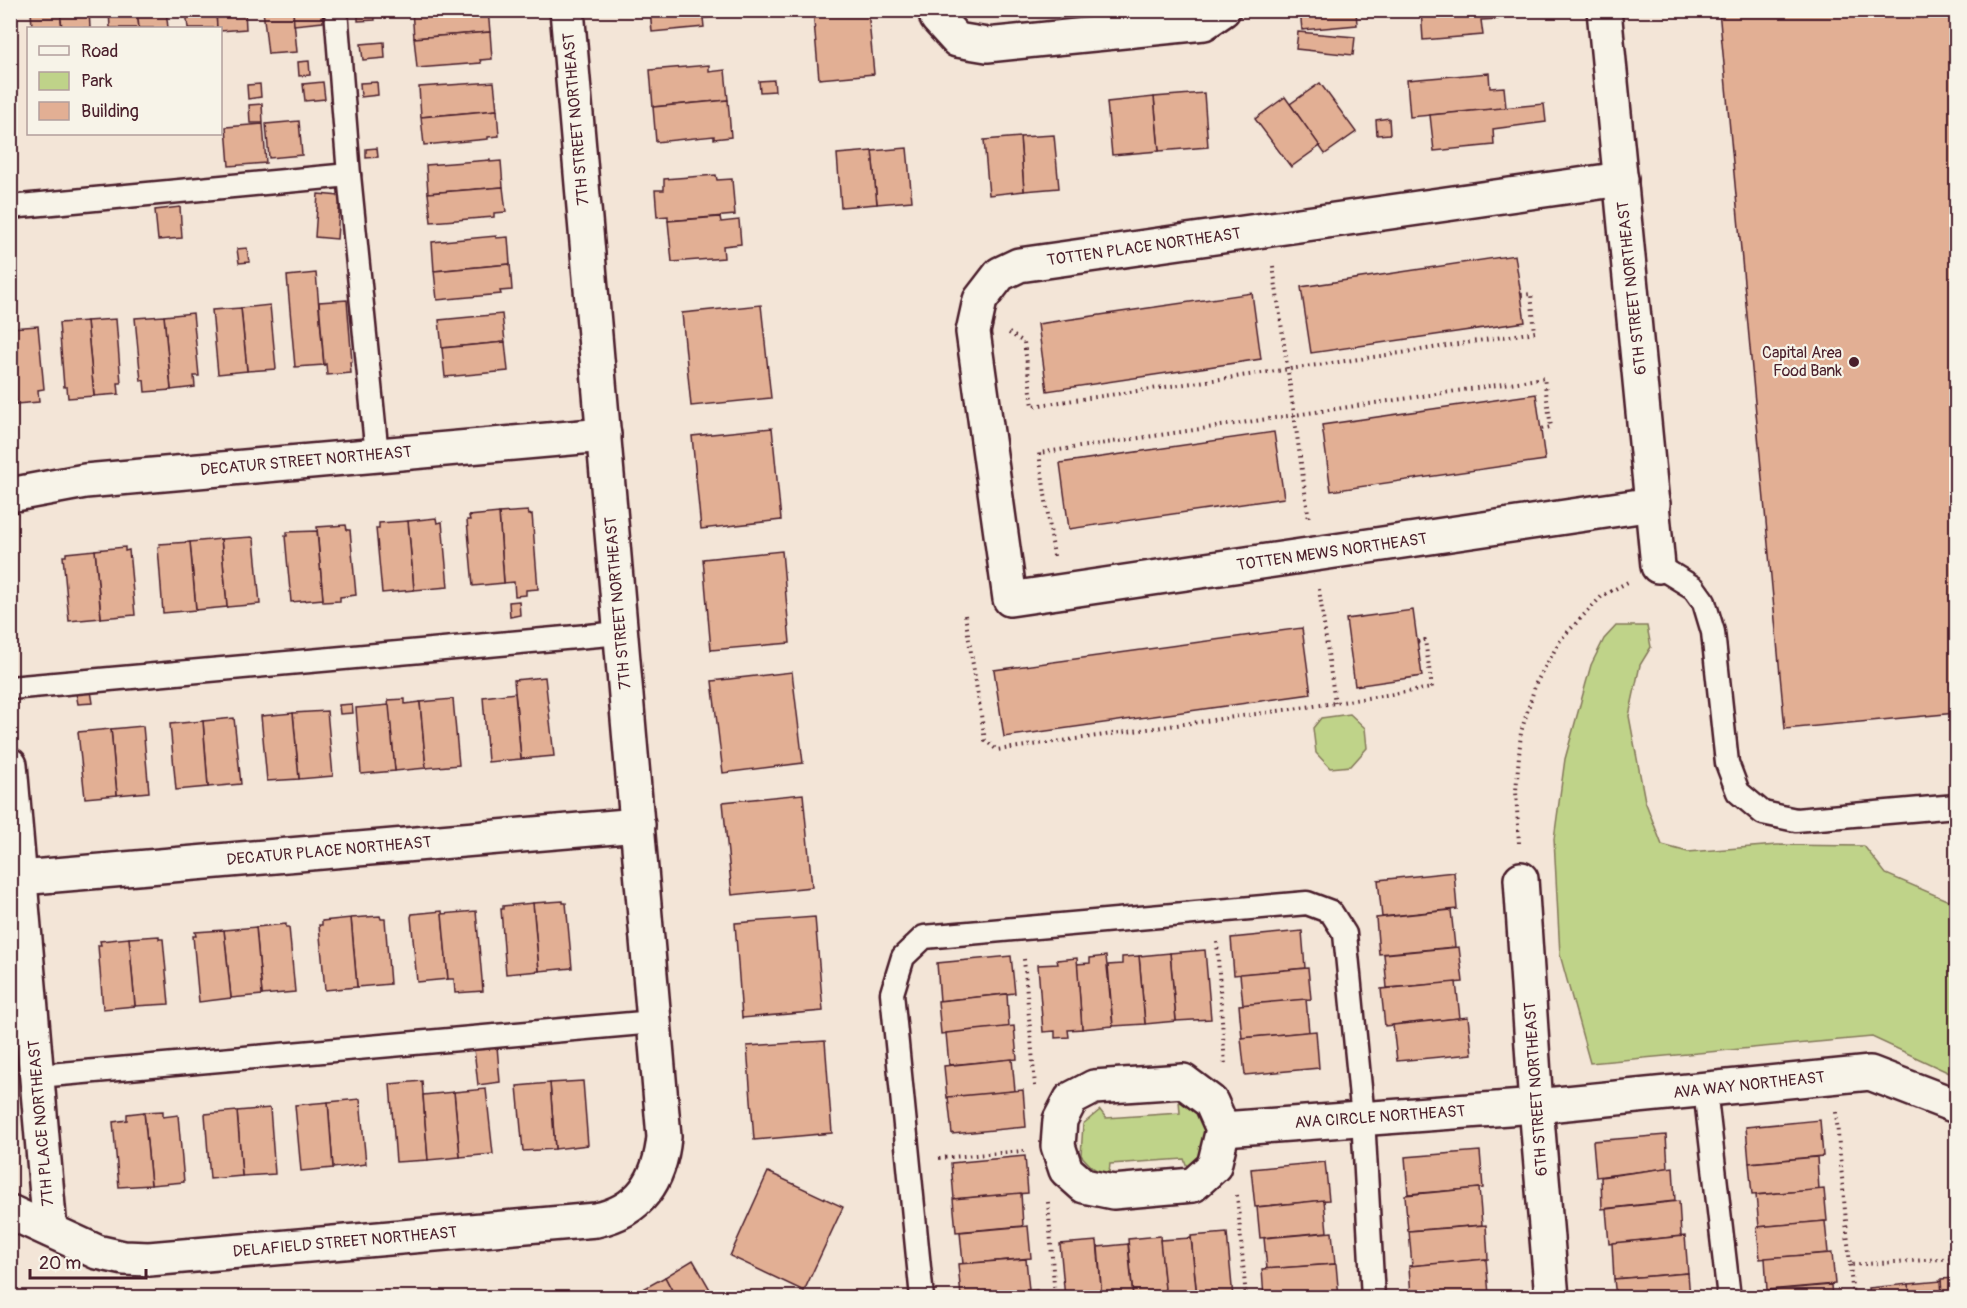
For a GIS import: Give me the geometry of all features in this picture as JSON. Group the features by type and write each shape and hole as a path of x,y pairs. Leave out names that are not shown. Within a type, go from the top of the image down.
{"street":[{"name":"7TH STREET NORTHEAST","path":"567,10 664,1137 661,1161 645,1192"},
{"path":"936,10 937,18 957,40 987,45 1204,23 1223,10"},
{"name":"6TH STREET NORTHEAST","path":"1604,10 1658,566"},
{"name":"TOTTEN PLACE NORTHEAST","path":"1010,599 973,332 980,300 1000,274 1019,265 1621,178"},
{"name":"DECATUR STREET NORTHEAST","path":"10,495 85,481 604,435"},
{"name":"TOTTEN MEWS NORTHEAST","path":"1010,599 1653,504"},
{"name":"7TH PLACE NORTHEAST","path":"10,765 50,1230"},
{"name":"DECATUR PLACE NORTHEAST","path":"20,878 638,825"},
{"name":"6TH STREET NORTHEAST","path":"1521,879 1536,1107 1552,1298"},
{"name":"AVA WAY NORTHEAST","path":"1536,1107 1870,1073 1956,1106"},
{"path":"1183,1082 1211,1101 1223,1129 1214,1166 1192,1185 1113,1192 1084,1186 1066,1170 1058,1146 1060,1120 1071,1099 1094,1087 1183,1082"},
{"name":"AVA CIRCLE NORTHEAST","path":"1223,1129 1536,1107"},
{"name":"DELAFIELD STREET NORTHEAST","path":"10,1212 97,1252 124,1258 149,1259 596,1220 631,1206 645,1192"}],"lane":[{"path":"336,10 349,175 377,455"},
{"path":"10,207 349,175"},
{"path":"1658,566 1694,588 1704,602 1713,632 1727,763 1738,792 1763,813 1796,820 1956,806"},
{"path":"10,688 621,633"},
{"path":"921,1298 892,993 903,957 924,937 1307,903 1331,912 1346,934 1363,1118 1373,1298"},
{"path":"38,1076 654,1022"},
{"path":"1705,1089 1729,1298"}],"path":[{"path":"1268,229 1335,703"},
{"path":"1004,332 1011,333 1024,342 1033,406 1535,332 1531,294 1521,295"},
{"path":"1059,592 1039,453 1544,378 1551,427 1541,429"},
{"path":"1521,879 1516,791 1521,732 1536,683 1561,639 1602,596 1658,566"},
{"path":"965,615 985,740 997,750 1432,688 1425,640 1417,642"},
{"path":"1215,911 1226,1076"},
{"path":"1022,928 1035,1085 1039,1090"},
{"path":"1836,1112 1853,1298"},
{"path":"909,1160 1034,1150"},
{"path":"1237,1194 1246,1298"},
{"path":"1049,1199 1047,1206 1055,1298"},
{"path":"1850,1265 1956,1258"}],"green space":[{"path":"1616,626 1647,626 1651,647 1640,665 1629,716 1645,801 1662,845 1688,852 1777,845 1864,846 1886,874 1956,904 1956,1076 1872,1037 1590,1063 1560,955 1554,839 1565,759 1591,665 1604,639"},
{"path":"1350,714 1365,728 1367,748 1351,766 1330,768 1316,753 1313,728 1321,718"},
{"path":"1179,1101 1192,1106 1201,1116 1208,1136 1200,1159 1187,1167 1184,1159 1110,1164 1109,1173 1104,1173 1093,1168 1081,1155 1083,1124 1100,1110 1106,1118 1180,1113"}],"building":[{"path":"31,10 60,10 62,27 32,27"},
{"path":"60,10 89,10 90,27 62,27"},
{"path":"109,10 137,10 139,27 110,27"},
{"path":"137,10 166,10 168,27 139,27"},
{"path":"186,10 216,10 217,27 188,27"},
{"path":"216,10 245,10 246,29 222,31 222,27 217,27"},
{"path":"263,10 293,10 297,52 268,54"},
{"path":"293,10 322,10 323,22 294,25"},
{"path":"358,10 374,10 375,20 358,21"},
{"path":"412,10 488,10 490,32 414,38"},
{"path":"650,10 721,10 722,16 703,18 704,27 652,32"},
{"path":"813,10 868,10 874,74 819,79"},
{"path":"1300,10 1356,10 1357,25 1302,30"},
{"path":"1421,10 1497,10 1498,19 1481,20 1483,35 1423,40"},
{"name":"Capital Area Food Bank","path":"1719,10 1956,10 1956,713 1785,729"},
{"path":"490,32 492,59 480,60 481,63 417,68 414,38"},
{"path":"1298,32 1355,37 1353,55 1296,49"},
{"path":"384,42 385,58 363,60 361,44"},
{"path":"309,61 310,75 299,76 298,62"},
{"path":"709,65 709,72 725,70 728,100 653,107 650,70"},
{"path":"1489,73 1490,88 1504,87 1506,108 1410,117 1407,80"},
{"path":"774,80 775,91 760,92 759,81"},
{"path":"323,82 325,99 305,101 303,84"},
{"path":"377,82 378,95 361,97 360,83"},
{"path":"494,82 497,110 421,117 419,87"},
{"path":"1320,83 1356,132 1325,154 1290,104"},
{"path":"260,84 261,97 248,99 247,85"},
{"path":"1204,93 1208,147 1159,151 1154,97"},
{"path":"1154,97 1159,151 1112,155 1107,102"},
{"path":"1285,97 1320,146 1291,167 1255,119"},
{"path":"728,100 731,137 714,139 714,136 656,142 653,107"},
{"path":"262,104 263,123 250,123 249,105"},
{"path":"1544,104 1546,122 1493,129 1494,145 1434,151 1430,115"},
{"path":"497,110 499,136 424,145 421,117"},
{"path":"1389,118 1390,134 1377,135 1376,120"},
{"path":"299,121 302,155 269,158 266,124"},
{"path":"263,124 266,163 229,166 226,127"},
{"path":"1054,135 1059,188 1024,191 1020,137"},
{"path":"1020,137 1024,191 989,195 984,140"},
{"path":"377,148 378,157 366,158 366,149"},
{"path":"907,148 912,201 877,204 872,151"},
{"path":"872,151 877,204 841,207 837,154"},
{"path":"490,160 490,162 501,161 503,187 428,193 426,165"},
{"path":"716,175 717,180 732,179 735,215 668,221 668,216 657,217 655,190 664,190 664,179"},
{"path":"503,187 506,212 494,213 494,217 431,222 428,193"},
{"path":"318,194 340,196 337,239 315,237"},
{"path":"180,207 182,238 158,240 155,210"},
{"path":"720,217 721,222 739,220 741,244 723,246 724,258 672,262 668,221"},
{"path":"496,236 496,238 508,237 510,264 434,271 432,242"},
{"path":"247,248 249,262 239,263 237,249"},
{"path":"1515,255 1525,322 1311,353 1301,287"},
{"path":"510,264 512,290 500,291 501,294 437,300 434,271"},
{"path":"316,273 324,365 295,367 287,276"},
{"path":"1252,293 1261,359 1047,391 1038,324"},
{"path":"347,300 351,373 327,375 326,364 324,365 319,302"},
{"path":"270,305 276,369 247,371 241,308"},
{"path":"761,305 771,398 691,406 682,313"},
{"path":"241,308 247,371 218,374 212,310"},
{"path":"193,313 199,376 194,376 195,387 171,390 164,316"},
{"path":"502,314 505,342 442,348 439,320"},
{"path":"164,316 171,390 145,392 144,380 141,381 135,318"},
{"path":"116,319 121,383 118,383 119,394 94,396 87,321"},
{"path":"87,321 94,396 68,398 67,387 64,387 59,323"},
{"path":"38,326 44,389 38,390 39,402 16,404 10,328"},
{"path":"10,341 16,404 10,404"},
{"path":"505,342 508,371 445,377 442,348"},
{"path":"1536,394 1545,460 1331,491 1322,425"},
{"path":"772,428 781,520 701,529 692,436"},
{"path":"1274,432 1284,498 1069,529 1060,463"},
{"path":"528,511 529,515 532,514 538,589 526,590 526,595 515,596 514,582 504,583 499,513"},
{"path":"499,513 504,583 473,586 467,520 470,520 469,516"},
{"path":"436,518 437,523 442,522 448,587 414,590 408,521"},
{"path":"408,521 414,590 382,593 376,528 379,528 379,523"},
{"path":"346,525 347,530 350,530 356,595 340,597 340,601 323,602 317,527"},
{"path":"317,531 323,599 291,602 285,536 287,532"},
{"path":"252,537 260,604 227,607 221,539"},
{"path":"221,539 227,607 196,610 190,542"},
{"path":"190,542 196,610 163,613 159,544"},
{"path":"125,547 125,551 129,550 135,615 101,618 95,550"},
{"path":"95,550 101,618 69,621 63,556 66,556 66,553"},
{"path":"782,551 790,643 711,650 703,559"},
{"path":"519,601 520,615 510,617 509,602"},
{"path":"1413,610 1422,676 1355,686 1346,619"},
{"path":"1302,628 1311,694 1004,737 994,670"},
{"path":"792,672 803,763 723,773 712,681"},
{"path":"545,677 554,756 521,759 514,680"},
{"path":"91,691 93,703 78,704 76,693"},
{"path":"515,693 521,759 488,762 483,697"},
{"path":"405,699 405,704 420,702 426,768 395,771 388,700"},
{"path":"453,699 459,765 426,768 420,702"},
{"path":"352,704 353,713 340,714 339,705"},
{"path":"389,705 395,771 361,774 356,708"},
{"path":"327,711 333,776 299,779 293,713"},
{"path":"293,713 299,779 267,781 261,716"},
{"path":"234,718 241,784 208,787 203,721"},
{"path":"203,721 208,787 176,790 170,724"},
{"path":"143,726 149,792 117,795 111,729"},
{"path":"111,729 117,795 85,798 78,732"},
{"path":"803,794 812,887 732,895 723,802"},
{"path":"1454,872 1457,909 1382,917 1378,880"},
{"path":"563,901 566,903 572,968 539,971 533,903"},
{"path":"533,903 539,971 506,974 501,909 503,906"},
{"path":"1451,910 1455,947 1379,954 1376,918"},
{"path":"442,911 448,979 417,982 412,914"},
{"path":"476,911 483,991 455,993 454,979 448,979 442,914"},
{"path":"380,916 381,919 385,919 390,984 357,987 351,918"},
{"path":"815,917 823,1011 742,1018 735,923"},
{"path":"351,918 357,987 325,990 319,925 322,925 322,921"},
{"path":"286,924 286,927 289,927 295,992 262,995 256,927"},
{"path":"256,927 262,995 231,998 224,930"},
{"path":"224,930 231,998 199,1002 193,936 196,936 195,932"},
{"path":"1302,931 1305,968 1234,975 1231,938"},
{"path":"159,936 159,939 163,939 169,1004 135,1006 129,938"},
{"path":"129,938 135,1006 103,1009 98,945 101,945 100,941"},
{"path":"1459,947 1463,982 1387,988 1384,954"},
{"path":"1205,950 1211,1019 1176,1021 1170,953"},
{"path":"1170,953 1176,1021 1145,1024 1139,956"},
{"path":"1011,956 1015,993 940,1001 937,963"},
{"path":"1106,956 1113,1026 1082,1029 1077,964 1090,963 1090,958"},
{"path":"1139,956 1145,1024 1113,1026 1108,965 1122,964 1122,957"},
{"path":"1077,958 1082,1029 1068,1030 1069,1037 1055,1038 1055,1031 1043,1032 1038,965 1058,964 1057,960"},
{"path":"1308,968 1311,999 1243,1005 1240,974"},
{"path":"1456,982 1460,1018 1385,1026 1381,989"},
{"path":"1007,994 1009,1027 941,1034 938,1001"},
{"path":"1306,999 1309,1032 1242,1038 1239,1005"},
{"path":"1468,1017 1472,1054 1397,1061 1393,1025"},
{"path":"1014,1026 1017,1059 949,1065 946,1033"},
{"path":"1316,1031 1319,1068 1245,1075 1241,1038"},
{"path":"825,1041 832,1133 754,1140 747,1046"},
{"path":"497,1046 500,1082 478,1085 474,1049"},
{"path":"1012,1059 1015,1091 947,1098 944,1066"},
{"path":"422,1081 428,1160 396,1162 390,1084"},
{"path":"583,1081 588,1145 555,1149 550,1083"},
{"path":"550,1083 555,1149 523,1151 517,1086"},
{"path":"486,1089 493,1154 460,1157 454,1092"},
{"path":"1023,1090 1026,1127 952,1134 948,1097"},
{"path":"454,1092 460,1157 428,1160 423,1095"},
{"path":"360,1099 366,1164 333,1168 328,1102"},
{"path":"328,1102 333,1168 301,1171 295,1105"},
{"path":"270,1108 275,1174 242,1176 237,1111"},
{"path":"163,1111 163,1117 178,1115 184,1182 151,1185 144,1112"},
{"path":"237,1111 242,1176 210,1179 205,1114"},
{"path":"144,1112 151,1185 119,1187 113,1122 127,1120 127,1114"},
{"path":"1820,1120 1823,1156 1749,1163 1746,1127"},
{"path":"1666,1135 1668,1168 1596,1177 1593,1141"},
{"path":"1480,1151 1483,1188 1408,1194 1405,1157"},
{"path":"1025,1156 1028,1193 954,1199 951,1163"},
{"path":"1817,1157 1819,1190 1752,1195 1749,1163"},
{"path":"1325,1162 1329,1200 1255,1207 1251,1169"},
{"path":"1673,1167 1675,1201 1602,1209 1601,1177"},
{"path":"768,1172 843,1207 804,1291 730,1256"},
{"path":"1479,1188 1482,1225 1408,1231 1405,1195"},
{"path":"1824,1189 1827,1221 1759,1227 1756,1195"},
{"path":"1021,1193 1023,1226 956,1232 953,1199"},
{"path":"1324,1200 1327,1232 1260,1238 1257,1207"},
{"path":"1679,1201 1681,1236 1609,1244 1606,1209"},
{"path":"1825,1221 1828,1253 1760,1259 1757,1227"},
{"path":"1486,1225 1488,1259 1412,1266 1409,1231"},
{"path":"1028,1226 1031,1258 963,1264 960,1232"},
{"path":"1332,1232 1335,1264 1267,1269 1264,1238"},
{"path":"1227,1233 1233,1298 1197,1298 1191,1236"},
{"path":"1160,1236 1166,1298 1133,1298 1128,1239"},
{"path":"1685,1236 1688,1273 1614,1279 1612,1243"},
{"path":"1191,1238 1197,1298 1166,1298 1160,1240"},
{"path":"1097,1241 1102,1298 1065,1298 1060,1244"},
{"path":"1128,1244 1133,1298 1102,1298 1098,1247"},
{"path":"1832,1253 1835,1284 1767,1290 1765,1258"},
{"path":"1026,1259 1029,1290 961,1297 958,1264"},
{"path":"1486,1259 1489,1295 1411,1298 1409,1266"},
{"path":"693,1260 715,1298 676,1298 665,1277"},
{"path":"1336,1264 1339,1298 1264,1298 1262,1269"},
{"path":"1688,1273 1690,1298 1616,1298 1614,1279"},
{"path":"665,1277 676,1298 638,1298 636,1293"},
{"path":"1956,1278 1956,1298 1942,1298 1941,1279"},
{"path":"1941,1281 1942,1298 1910,1298 1909,1284"},
{"path":"1909,1284 1910,1298 1870,1298 1869,1288"},
{"path":"1831,1285 1832,1298 1764,1298 1763,1291"},
{"path":"1037,1290 1038,1298 963,1298 963,1297"}],"place":[{"name":"Capital Area Food Bank","path":"1854,362"}]}
